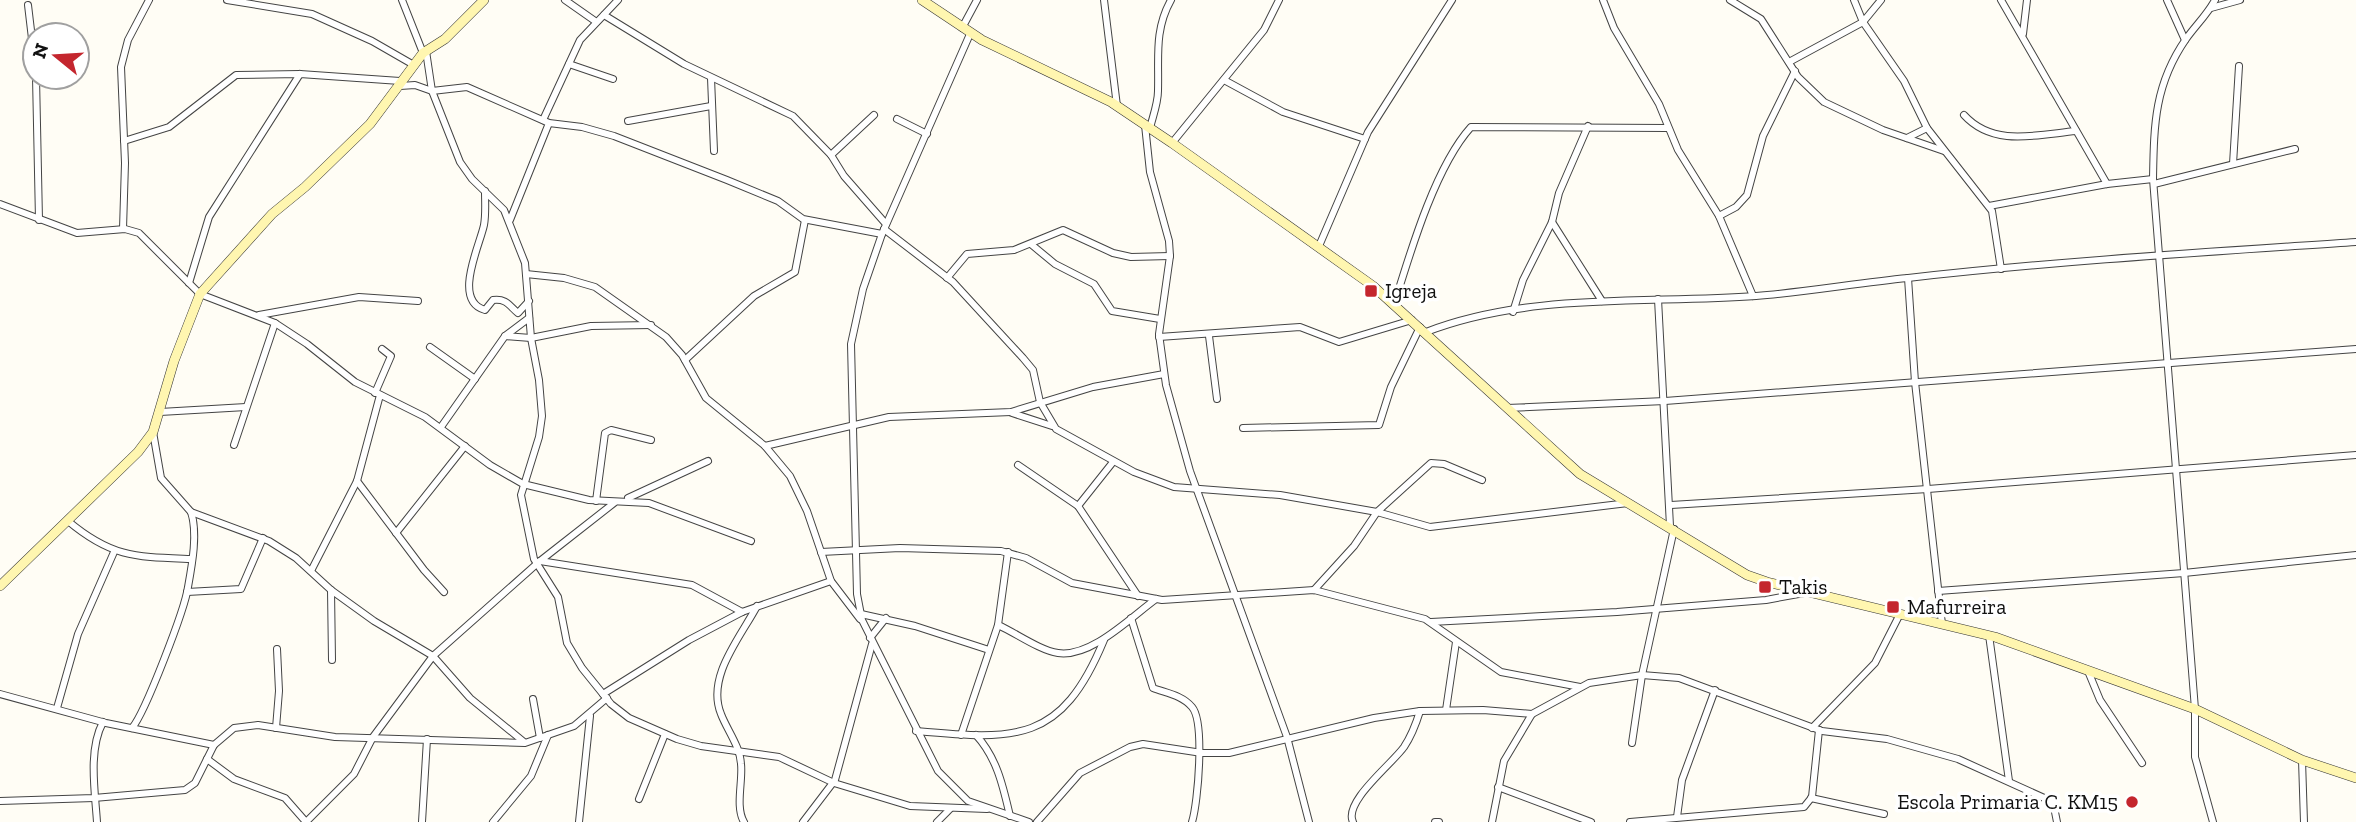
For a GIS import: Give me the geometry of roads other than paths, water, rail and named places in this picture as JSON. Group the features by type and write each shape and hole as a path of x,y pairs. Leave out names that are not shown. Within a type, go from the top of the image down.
{"street":[{"path":"123,229 121,67 128,40 149,0"},
{"path":"228,0 312,14 372,41 412,64"},
{"path":"402,0 425,52 432,91 460,162 510,220 525,263 531,338 540,380 542,416 539,437 520,495 538,562 558,597 567,643 574,658 605,696 629,718 665,734 701,746 779,757 834,783 910,806 950,810 987,808"},
{"path":"0,586 138,452 153,432 174,361 200,294 272,214 358,137 412,64 445,39 484,0"},
{"path":"565,0 595,21"},
{"path":"510,220 546,121 580,40 595,21 618,0"},
{"path":"922,0 966,31 1117,106 1172,143 1319,246 1420,326 1580,474 1672,527 1747,575 1989,635 2195,709 2302,760 2356,778"},
{"path":"861,617 855,552 851,344 863,289 884,229 927,134 977,0"},
{"path":"1104,0 1117,106"},
{"path":"1171,0 1161,19 1158,36 1158,92 1148,127 1150,172 1169,241 1170,256 1159,337 1164,374 1196,488 1287,737 1309,822"},
{"path":"1172,143 1269,24 1279,0"},
{"path":"1319,246 1365,139 1452,0"},
{"path":"1602,0 1614,28 1659,104 1668,128 1719,216 1753,296"},
{"path":"1730,0 1760,19 1811,93 1835,109 1945,151"},
{"path":"1854,0 1863,22 1904,81 1927,128 1989,206 2001,269"},
{"path":"1790,62 1863,22 1881,0"},
{"path":"2001,0 2107,184"},
{"path":"2022,36 2027,0"},
{"path":"2167,0 2185,40"},
{"path":"2213,822 2195,757 2195,709 2154,182 2155,120 2162,82 2185,40 2215,0"},
{"path":"2211,8 2240,0"},
{"path":"29,5 31,21"},
{"path":"604,15 711,78 793,116 831,155 884,229 947,278 1033,370 1040,402 1053,426"},
{"path":"569,64 613,79"},
{"path":"2233,164 2239,66"},
{"path":"1719,216 1736,207 1747,195 1763,136 1795,71"},
{"path":"124,141 169,127 236,75 300,75 415,85 432,91 467,87 546,121 582,127 626,140 764,194 805,220 884,229"},
{"path":"189,283 209,217 300,75"},
{"path":"711,78 710,106 714,151"},
{"path":"1224,80 1283,113 1365,139"},
{"path":"35,91 39,220"},
{"path":"628,121 710,106"},
{"path":"831,155 874,115"},
{"path":"1964,115 1976,129 1996,136 2076,131"},
{"path":"897,119 927,134"},
{"path":"1394,305 1414,238 1447,167 1471,127 1588,125 1668,128"},
{"path":"1513,312 1523,280 1552,222 1559,193 1588,125"},
{"path":"1907,138 1927,128"},
{"path":"1989,206 2107,184 2154,182 2295,149"},
{"path":"485,191 483,227 468,278 472,299 477,307 485,310 494,300 499,300 511,304 518,313 529,301"},
{"path":"0,204 61,230 85,234 123,229 139,233 200,294 275,323 355,382 441,427 523,484 596,501 649,503 751,541"},
{"path":"685,360 754,296 795,272 805,220"},
{"path":"1552,222 1602,301"},
{"path":"947,278 967,254 1014,250 1032,245 1063,230 1113,253 1131,257 1170,256"},
{"path":"1159,337 1209,336 1300,327 1339,342 1475,315 1602,301 1753,296 2001,269 2161,255 2356,243"},
{"path":"1032,245 1055,264 1094,284 1112,311 1160,319"},
{"path":"526,274 564,278 595,288 666,337 685,360 706,398 765,446 798,491 831,581 861,617 938,771 968,801 1028,822"},
{"path":"1908,278 1915,382 1942,624"},
{"path":"257,316 359,297 418,301"},
{"path":"1632,743 1642,675 1658,608 1672,527 1658,299"},
{"path":"441,427 505,336 529,318"},
{"path":"234,445 275,323"},
{"path":"505,336 531,338 591,326 650,325"},
{"path":"1242,428 1379,425 1391,387 1420,326"},
{"path":"1209,336 1217,399"},
{"path":"429,346 475,379"},
{"path":"311,571 356,481 378,394 391,356 382,349"},
{"path":"1507,408 1665,401 2356,349"},
{"path":"765,446 889,416 1011,412 1093,387 1164,374"},
{"path":"160,412 246,407"},
{"path":"1011,412 1053,426 1114,462 1174,487 1280,495 1377,512 1430,527 1628,503"},
{"path":"596,501 605,433 611,430 651,440"},
{"path":"153,432 161,478 191,512 263,538 311,571 331,590 374,621 433,656 470,698 525,743"},
{"path":"396,533 465,446"},
{"path":"1671,505 1928,489 2356,455"},
{"path":"207,759 234,779 285,798 306,822 354,774 373,737 433,656 538,562 620,501 708,461"},
{"path":"1078,506 1114,462"},
{"path":"1314,590 1354,546 1377,512 1431,463 1444,464 1482,480"},
{"path":"1018,465 1078,506 1138,596"},
{"path":"356,481 444,592"},
{"path":"132,727 149,698 187,592 194,526 191,512"},
{"path":"68,522 114,552 134,557 191,559"},
{"path":"187,592 241,589 263,538"},
{"path":"821,552 912,548 1008,552 1026,558 1072,583 1156,599 1234,597 1314,590 1408,613 1429,622 1501,672 1580,687"},
{"path":"57,708 78,634 114,552"},
{"path":"961,735 998,625 1008,552"},
{"path":"1938,591 2184,573 2356,555"},
{"path":"538,562 692,585 742,612"},
{"path":"0,801 94,798 191,788 214,745 234,729 258,725 335,737 525,743 574,726 590,714 605,696 668,652 742,612 831,581"},
{"path":"331,590 332,660"},
{"path":"1429,622 1766,600 1807,592"},
{"path":"998,625 1055,652 1066,653 1104,640 1156,599"},
{"path":"744,822 740,813 741,768 737,749 721,714 716,689 721,672 757,606"},
{"path":"1630,822 1804,807 1811,798 1815,729 1875,663 1900,614"},
{"path":"861,617 886,618 989,650"},
{"path":"803,822 834,783 871,641 886,618"},
{"path":"1130,618 1153,688 1174,694 1194,708 1199,753 1192,822"},
{"path":"1989,635 2010,781"},
{"path":"916,731 1002,736 1034,729 1063,708 1093,667 1104,640"},
{"path":"1446,710 1456,642"},
{"path":"275,728 279,691 277,649"},
{"path":"2088,671 2100,700 2142,763"},
{"path":"1492,822 1504,761 1532,714 1589,683 1642,675 1679,678 1815,729 1887,739 1925,749 2010,781 2053,802 2057,822"},
{"path":"1677,817 1682,780 1715,690"},
{"path":"0,694 103,722 214,745"},
{"path":"533,699 540,737"},
{"path":"1353,822 1352,813 1365,786 1382,774 1403,749 1412,735 1420,711"},
{"path":"1037,822 1080,773 1130,747 1143,744 1199,753 1229,752 1287,737 1420,711 1532,714"},
{"path":"579,822 590,714"},
{"path":"97,822 94,798 98,737 103,722"},
{"path":"639,799 665,734"},
{"path":"493,822 531,776 548,735"},
{"path":"976,735 988,748 998,770 1010,816"},
{"path":"422,822 427,739"},
{"path":"2302,760 2304,822"},
{"path":"1498,787 1591,822"},
{"path":"1811,798 1885,814"},
{"path":"937,822 950,810"}],"place":[{"name":"Igreja","path":"1371,291"},
{"name":"Takis","path":"1765,587"},
{"name":"Mafurreira","path":"1893,607"},
{"name":"Escola Primaria C. KM15","path":"2132,802"}]}
